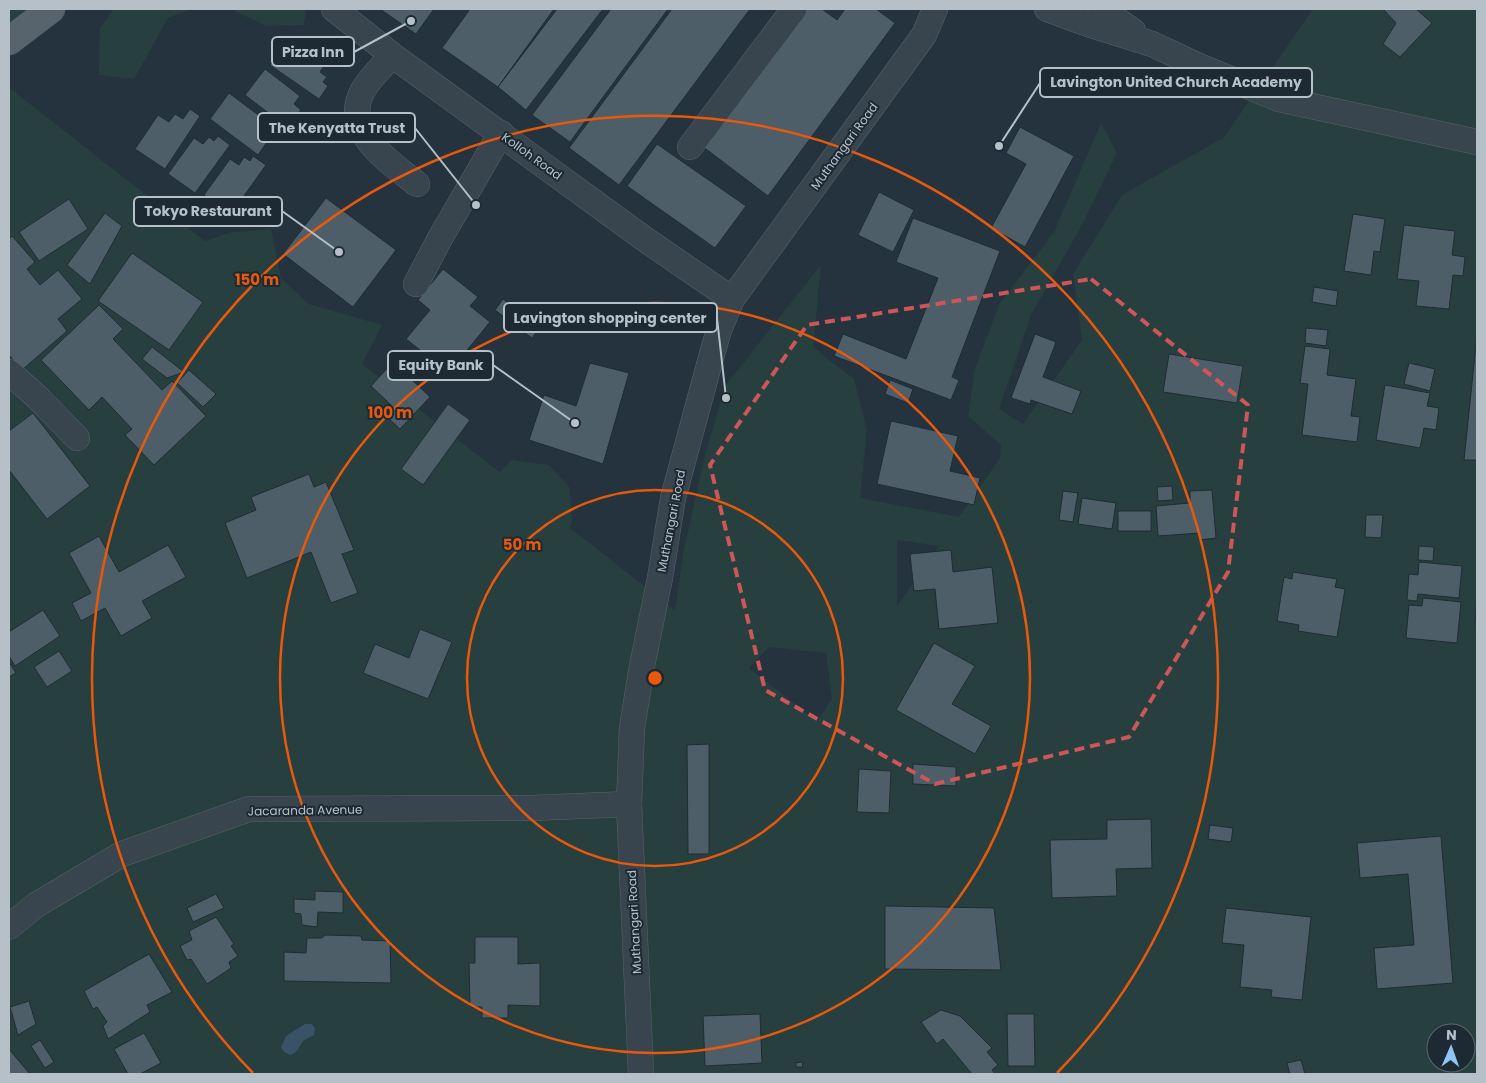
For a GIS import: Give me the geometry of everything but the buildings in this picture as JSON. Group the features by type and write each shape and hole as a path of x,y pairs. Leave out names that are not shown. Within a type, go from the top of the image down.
{"main road":[{"path":"9,41 51,9"}],"street":[{"name":"Kolloh Road","path":"334,9 392,55 646,240 732,299"},
{"path":"690,147 794,9"},
{"name":"Muthangari Road","path":"641,1074 629,804 632,728 673,498 712,354 719,330 732,299 924,34 935,9"},
{"name":"Muthangari Road","path":"924,34 954,9"},
{"path":"1047,9 1152,44 1199,66 1279,99 1477,142"},
{"path":"1101,9 1152,44"},
{"path":"392,55 363,89 357,104 358,122 366,139 417,184"},
{"path":"416,284 439,240 501,133"},
{"path":"9,372 37,397 76,438"},
{"name":"Jacaranda Avenue","path":"9,926 36,904 122,854 249,809 532,808 629,804"}],"highlighted area":[{"path":"1091,279 1248,405 1228,572 1129,737 935,784 765,690 710,465 807,325"}],"green space":[{"path":"9,9 28,9 32,13 9,33"},
{"path":"114,9 191,9 168,18 134,79 99,75 100,28"},
{"path":"231,9 306,9 304,25 266,26"},
{"path":"1313,9 1477,9 1477,1074 9,1074 9,90 11,89 205,241 232,232 271,229 281,278 309,304 382,325 362,364 499,472 512,460 549,465 570,488 572,523 570,528 675,610 683,554 704,459 725,386 821,265 813,347 854,379 867,430 860,498 959,517 1000,458 1001,445 968,416 975,368 1000,303 1054,232 1101,123 1117,153 1083,223 1031,315 999,409 1023,424 1082,340 1073,274 1122,195 1222,140","holes":["897,540 939,546 897,606","769,647 826,653 832,699 817,721 749,668"]}],"water":[{"path":"305,1024 312,1024 315,1028 314,1035 303,1041 296,1052 291,1055 284,1052 281,1047 286,1036"}],"place":[{"name":"Pizza Inn","path":"411,21"},
{"name":"Lavington United Church Academy","path":"999,146"},
{"name":"The Kenyatta Trust","path":"476,205"},
{"name":"Tokyo Restaurant","path":"339,252"},
{"name":"Lavington shopping center","path":"726,398"},
{"name":"Equity Bank","path":"575,423"}]}
